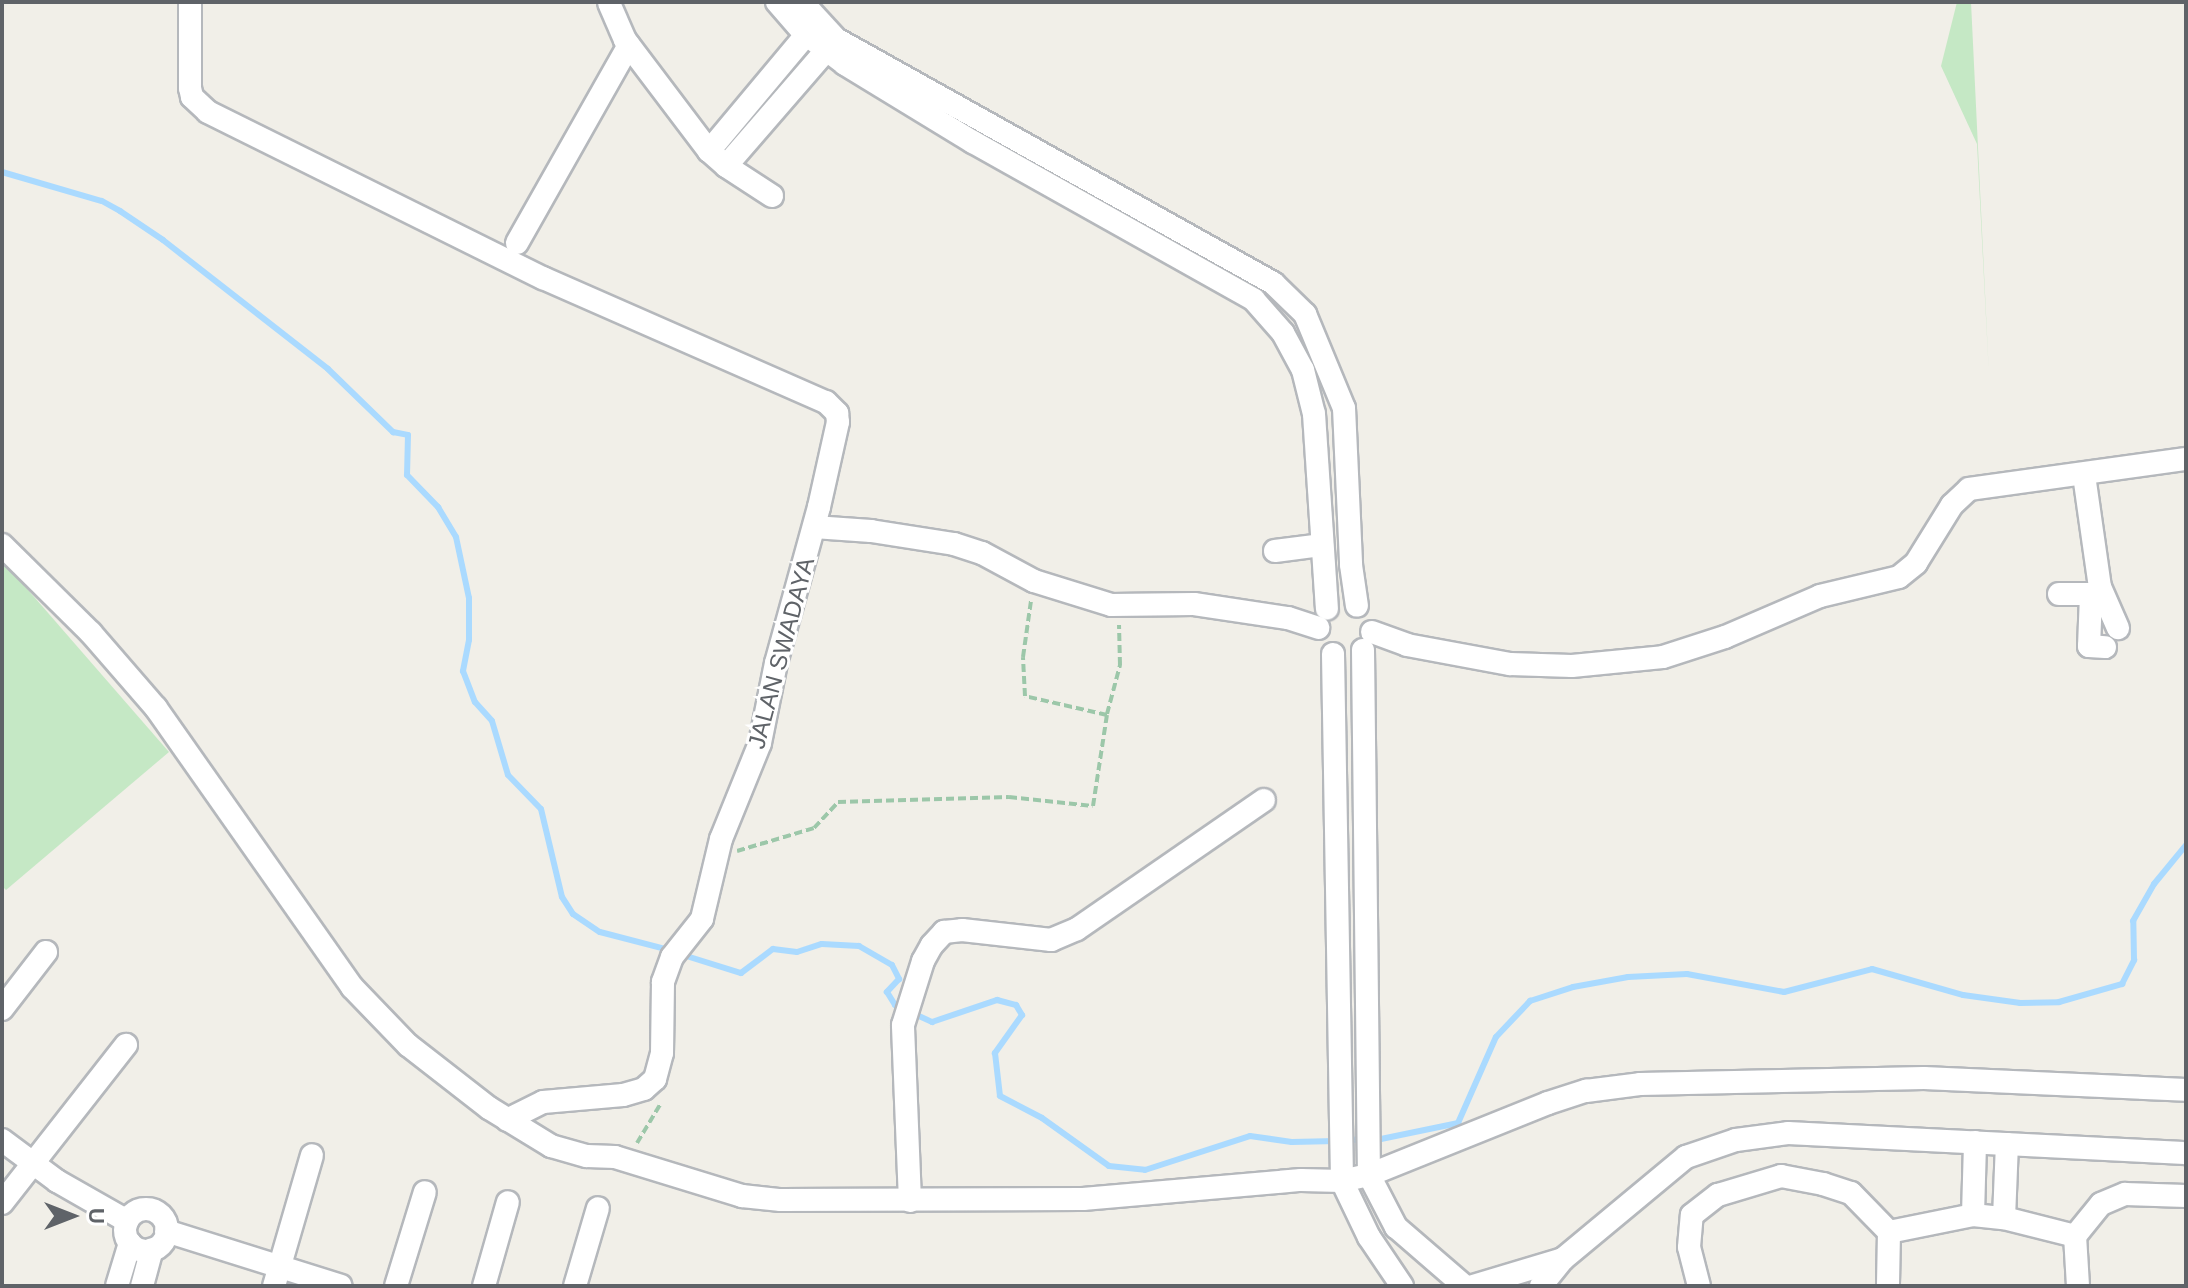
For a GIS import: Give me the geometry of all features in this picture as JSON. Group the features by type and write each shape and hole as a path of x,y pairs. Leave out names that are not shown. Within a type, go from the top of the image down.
{"street":[{"name":"JALAN SWADAYA","path":"190,2 190,88 192,97 208,112 543,278 831,405 838,422 814,527 776,663 760,743 715,857 702,919 672,957 663,982 662,1053 655,1079 644,1089 623,1095 543,1102 507,1120"},
{"path":"777,2 831,45 1254,300 1283,333 1303,370 1314,414 1323,618 1319,638 1333,654 1342,1181 1369,1237 1402,1286"},
{"path":"802,2 812,28"},
{"path":"609,3 617,27 629,45 709,151 772,196"},
{"path":"709,151 812,28"},
{"path":"517,243 629,45"},
{"path":"726,166 831,45"},
{"path":"978,133 1273,283 1305,314 1344,408 1351,565 1357,606 1370,621 1367,641 1369,1175 1396,1227 1464,1285 1563,1259"},
{"path":"1367,641 1407,645 1510,664 1572,666 1663,657 1725,637 1820,596 1899,577 1916,563 1952,505 1969,489 2186,459"},
{"path":"2084,475 2096,595 2089,646 2111,637 2096,595"},
{"path":"814,527 896,534 954,544 982,553 1034,581 1070,595 1120,606 1194,604 1288,618 1323,618 1336,604 1357,606"},
{"path":"2,545 81,623 156,708 352,987 408,1045 507,1120 561,1149 587,1156 615,1157 758,1198 910,1201 1083,1199 1301,1180 1342,1181 1369,1175 1548,1103 1586,1091 1627,1085 1910,1078 2186,1090"},
{"path":"1275,551 1321,545"},
{"path":"2059,594 2096,595"},
{"path":"1333,654 1353,656 1367,641"},
{"path":"910,1201 903,1025 923,961 944,932 962,930 1051,940 1077,929 1264,800"},
{"path":"2,1009 46,952"},
{"path":"2,1203 126,1045"},
{"path":"1541,1286 1563,1259 1686,1157 1736,1140 1788,1133 2186,1153"},
{"path":"2,1140 128,1232 136,1248 152,1249 159,1245 166,1231 161,1216 146,1209 131,1214 128,1232 117,1286"},
{"path":"1973,1215 1975,1142"},
{"path":"2004,1218 2007,1144"},
{"path":"277,1276 312,1155"},
{"path":"1699,1286 1689,1247 1692,1215 1718,1195 1781,1176 1851,1193 1889,1232 1888,1286"},
{"path":"396,1286 425,1192"},
{"path":"2078,1286 2075,1236 2101,1204 2125,1194 2186,1196"},
{"path":"484,1286 508,1202"},
{"path":"575,1286 598,1208"},
{"path":"1889,1232 1973,1215 2004,1218 2075,1236"},
{"path":"166,1231 277,1276 341,1286"},
{"path":"142,1286 152,1249"}],"path":[{"path":"1034,581 1023,657 1025,696 1107,715"},
{"path":"715,857 814,828 838,802 1009,797 1093,806 1107,715 1120,665 1120,606"},
{"path":"615,1157 640,1140 663,1099"}],"green space":[{"path":"1957,2 1971,2 1989,376 1977,144 1941,66"},
{"path":"2,560 169,752 6,890 2,886"}],"waterway":[{"path":"2,172 102,201 120,211 163,240 328,369 393,432 408,435 407,475 438,507 456,537 469,598 469,640 463,671 475,702 492,721 508,775 541,809 562,897 573,914 600,932 669,950"},
{"path":"1348,1140 1381,1139 1458,1123 1496,1037 1530,1001 1573,987 1628,977 1687,974 1784,992 1872,969 1963,995 2020,1003 2059,1002 2122,984 2134,960 2133,921 2154,884 2186,845"},
{"path":"680,954 741,973 773,949 797,952 822,944 859,946 892,965 899,979 887,992 895,1005 932,1022 997,1000 1016,1005 1022,1015 995,1053 1000,1096 1042,1118 1109,1166 1145,1170 1250,1136 1292,1142 1336,1141"}]}
